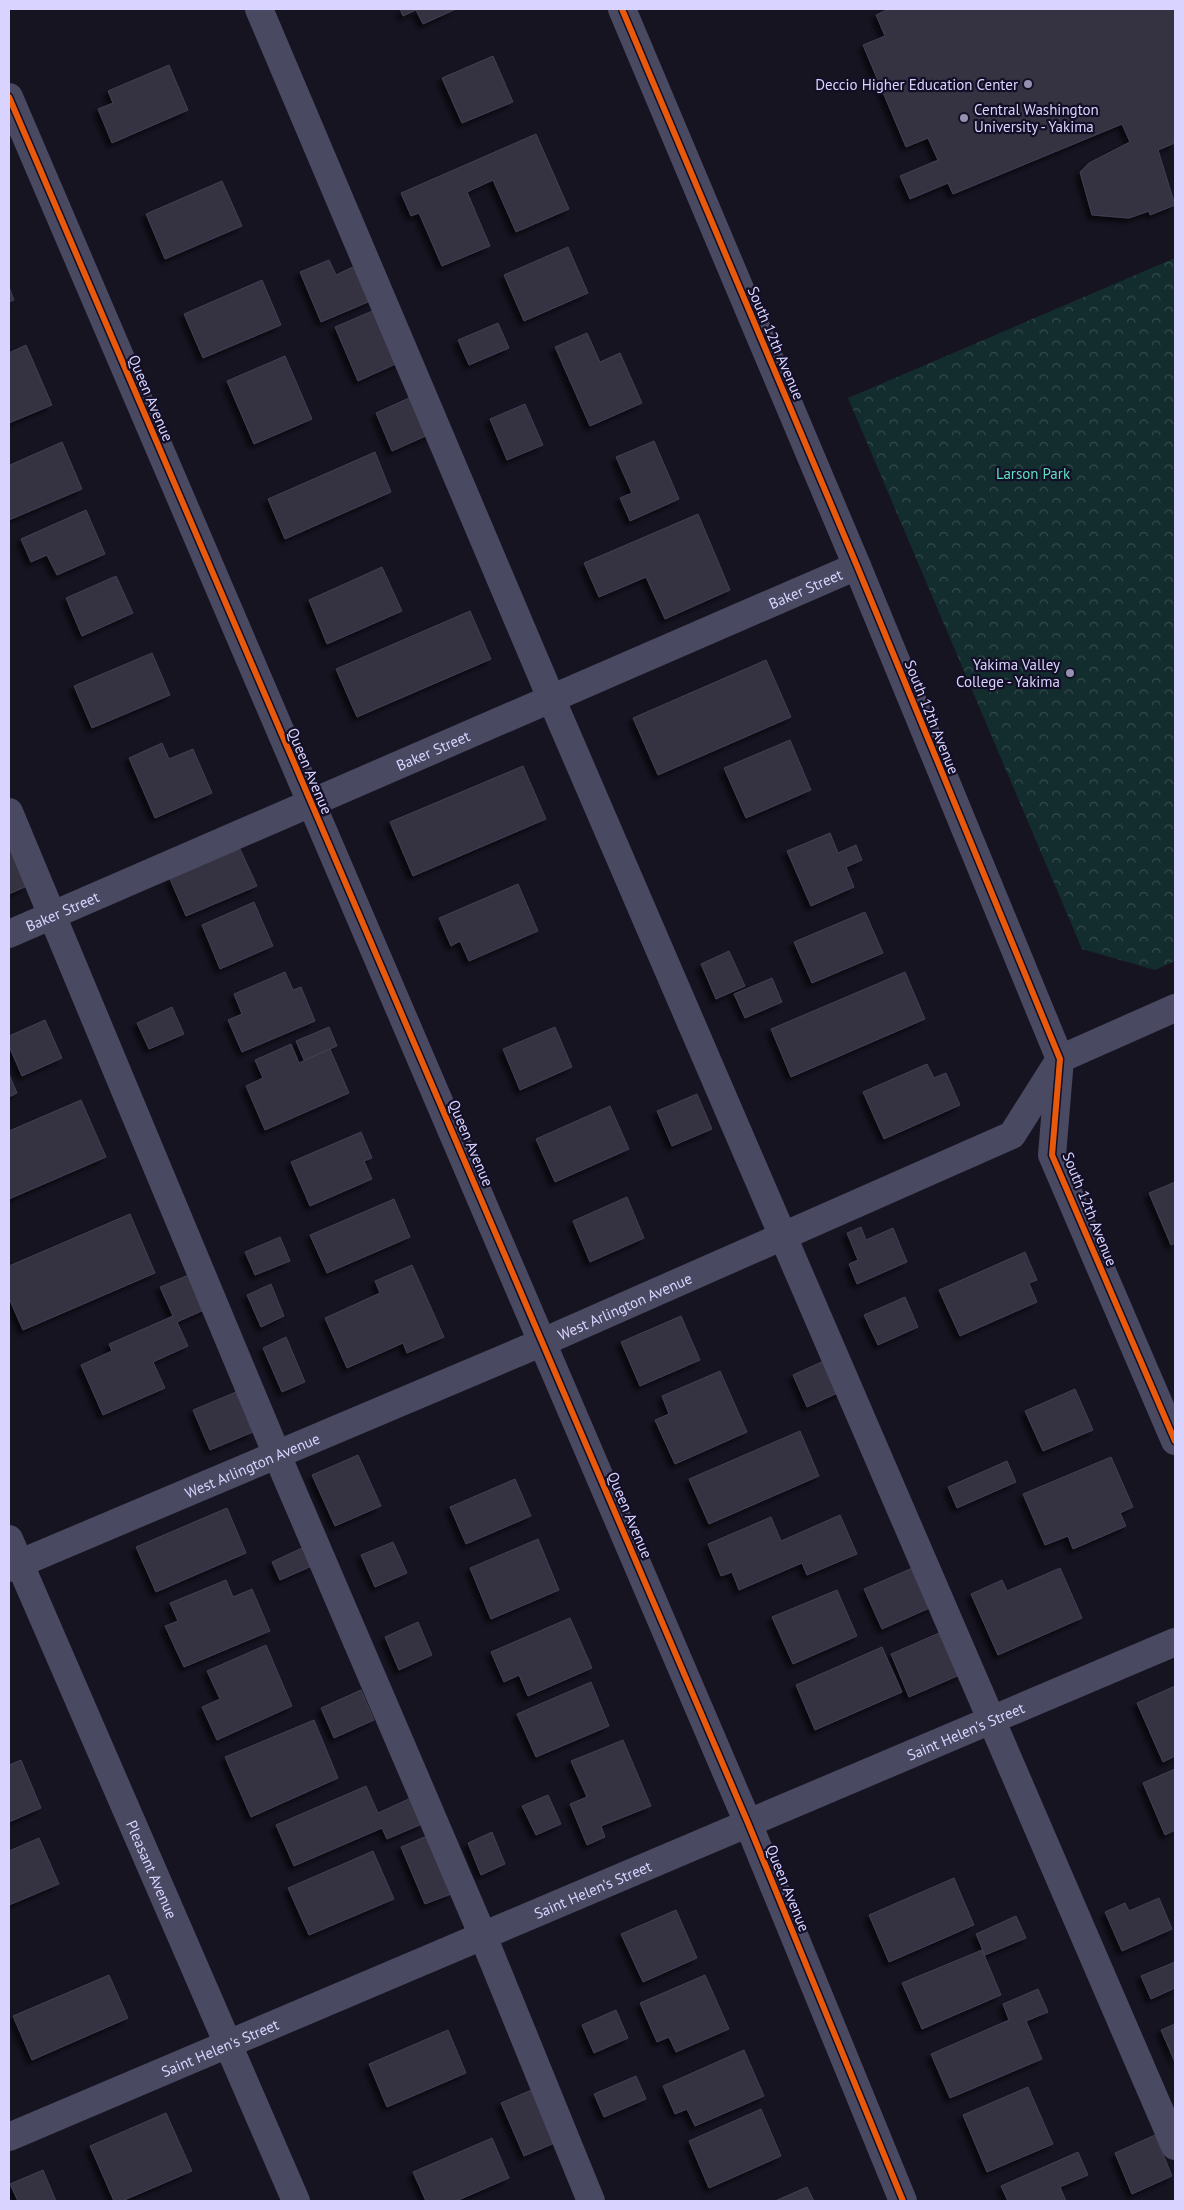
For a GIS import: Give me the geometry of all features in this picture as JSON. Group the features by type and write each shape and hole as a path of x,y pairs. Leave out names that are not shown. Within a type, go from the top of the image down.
{"street":[{"path":"259,9 551,698 785,1236 990,1720 1175,2146"},
{"name":"South 12th Avenue","path":"622,9 857,566 1060,1059 1052,1155 1175,1441"},
{"name":"Queen Avenue","path":"9,97 748,1823 904,2201"},
{"name":"Baker Street","path":"9,934 857,566"},
{"path":"9,812 277,1455 483,1936 591,2201"},
{"path":"1060,1059 1175,1008"},
{"name":"West Arlington Avenue","path":"14,1566 543,1342 1012,1135 1060,1059"},
{"name":"Pleasant Avenue","path":"9,1538 14,1566 228,2044 296,2201"},
{"name":"Saint Helen's Street","path":"9,2137 1175,1642"}],"green space":[{"name":"Larson Park","path":"1175,258 1175,961 1155,970 1082,949 848,398"}],"building":[{"path":"400,9 456,9 423,24 416,10 403,16"},
{"name":"Deccio Higher Education Center","path":"889,9 1175,9 1175,143 1158,150 1175,205 1150,215 1149,211 1129,218 1092,215 1080,172 1089,163 1130,142 1122,124 953,194 948,183 910,199 900,176 938,160 928,138 906,147 863,45 885,36 876,15"},
{"path":"493,56 513,102 462,123 442,78"},
{"path":"169,65 188,110 112,143 98,109 113,103 108,91"},
{"path":"536,134 569,209 516,232 493,180 467,192 490,246 442,266 419,213 411,216 401,193"},
{"path":"222,181 242,226 165,259 146,214"},
{"path":"568,247 588,293 524,321 504,275"},
{"path":"329,260 336,275 359,264 375,299 321,322 300,272"},
{"path":"262,280 281,325 203,358 184,314"},
{"path":"9,287 14,300 9,302"},
{"path":"377,309 400,362 358,381 335,327"},
{"path":"498,323 509,348 469,365 458,340"},
{"path":"587,333 600,362 620,353 642,403 590,426 555,347"},
{"path":"26,345 52,405 9,423 9,353"},
{"path":"285,356 312,419 254,444 227,381"},
{"path":"420,393 437,431 392,451 376,413"},
{"path":"525,404 543,445 507,460 490,419"},
{"path":"654,441 679,499 630,521 620,498 632,493 616,457"},
{"path":"62,442 82,489 9,520 9,463 10,465"},
{"path":"375,452 391,492 285,539 268,499"},
{"path":"86,510 105,554 57,575 47,555 31,562 21,539"},
{"path":"698,514 730,590 665,619 646,577 599,597 584,563"},
{"path":"382,567 402,611 327,644 309,600"},
{"path":"116,576 133,613 82,636 66,598"},
{"path":"470,611 491,659 357,717 336,669"},
{"path":"152,653 170,695 92,728 74,686"},
{"path":"766,660 791,717 658,775 633,718"},
{"path":"790,740 811,790 746,818 724,768"},
{"path":"162,743 169,759 193,749 212,793 155,818 129,758"},
{"path":"523,766 546,819 413,876 390,822"},
{"path":"830,833 838,853 856,845 862,860 846,867 854,887 811,906 787,851"},
{"path":"9,845 27,886 9,894"},
{"path":"240,849 257,886 186,916 170,879"},
{"path":"518,884 538,931 469,961 460,941 451,946 439,918"},
{"path":"254,902 273,946 220,969 202,925"},
{"path":"865,912 883,953 812,983 794,942"},
{"path":"729,951 745,986 716,999 701,964"},
{"path":"285,972 293,990 301,987 315,1021 242,1052 228,1020 242,1014 234,994"},
{"path":"905,972 925,1019 791,1077 771,1029"},
{"path":"772,978 782,1002 745,1018 734,994"},
{"path":"172,1007 184,1034 149,1049 137,1023"},
{"path":"45,1020 62,1058 22,1076 9,1046 9,1036"},
{"path":"329,1027 337,1046 304,1060 296,1041"},
{"path":"555,1027 572,1067 520,1090 503,1049"},
{"path":"291,1044 299,1063 330,1049 349,1093 265,1130 246,1086 263,1078 255,1060"},
{"path":"927,1064 934,1078 946,1073 960,1105 884,1139 863,1092"},
{"path":"9,1074 17,1093 9,1097"},
{"path":"697,1094 712,1129 672,1146 657,1111"},
{"path":"81,1100 106,1157 9,1199 9,1131"},
{"path":"610,1106 629,1149 555,1182 536,1139"},
{"path":"361,1132 372,1158 364,1161 372,1179 310,1206 291,1162"},
{"path":"1175,1182 1175,1243 1171,1245 1149,1193"},
{"path":"627,1197 644,1238 590,1262 573,1221"},
{"path":"394,1199 410,1237 327,1273 310,1235"},
{"path":"130,1214 155,1273 23,1330 9,1298 9,1266"},
{"path":"861,1227 866,1240 893,1228 907,1262 857,1284 849,1264 858,1260 847,1233"},
{"path":"280,1237 290,1261 255,1275 245,1252"},
{"path":"1025,1252 1037,1280 1029,1283 1037,1302 960,1336 939,1290"},
{"path":"412,1265 444,1337 407,1353 403,1343 347,1368 325,1318 380,1293 375,1281"},
{"path":"191,1274 206,1309 177,1322 188,1346 153,1362 165,1388 103,1415 81,1365 112,1351 109,1344 173,1316 160,1287"},
{"path":"271,1284 284,1316 261,1327 247,1295"},
{"path":"905,1297 918,1327 878,1345 864,1315"},
{"path":"681,1316 700,1360 640,1386 621,1342"},
{"path":"286,1337 305,1382 282,1392 263,1348"},
{"path":"828,1359 842,1391 807,1407 793,1375"},
{"path":"720,1371 747,1432 675,1464 655,1420 669,1414 662,1396"},
{"path":"1075,1389 1093,1430 1043,1451 1025,1411"},
{"path":"236,1392 253,1432 210,1450 193,1410"},
{"path":"800,1431 819,1476 709,1524 689,1479"},
{"path":"358,1455 381,1506 335,1526 312,1475"},
{"path":"1111,1457 1133,1507 1120,1513 1126,1526 1073,1549 1068,1536 1045,1545 1023,1494"},
{"path":"1007,1461 1016,1482 957,1508 948,1487"},
{"path":"515,1479 531,1516 466,1544 450,1507"},
{"path":"227,1508 246,1553 156,1592 136,1547"},
{"path":"840,1515 857,1554 807,1575 802,1563 739,1590 732,1572 721,1576 708,1544 771,1517 781,1541"},
{"path":"538,1539 559,1590 491,1619 470,1568"},
{"path":"393,1542 407,1573 375,1587 361,1555"},
{"path":"304,1547 312,1566 280,1580 272,1562"},
{"path":"917,1566 934,1606 882,1629 864,1589"},
{"path":"1060,1568 1082,1618 998,1655 971,1594 1002,1580 1007,1591"},
{"path":"226,1580 233,1597 252,1589 270,1631 184,1667 165,1626 178,1621 170,1603"},
{"path":"837,1590 857,1636 793,1664 772,1617"},
{"path":"570,1618 592,1668 528,1696 519,1675 504,1682 491,1652"},
{"path":"418,1622 432,1655 399,1670 385,1637"},
{"path":"946,1630 964,1673 909,1697 891,1654"},
{"path":"266,1645 292,1706 217,1740 202,1707 220,1699 207,1671"},
{"path":"882,1647 902,1692 815,1730 796,1685"},
{"path":"591,1682 609,1726 536,1757 517,1714"},
{"path":"1175,1686 1175,1756 1163,1762 1137,1703"},
{"path":"361,1690 374,1720 334,1738 321,1708"},
{"path":"314,1720 338,1778 251,1817 225,1757"},
{"path":"623,1740 651,1806 601,1826 605,1837 587,1845 570,1804 587,1797 571,1761"},
{"path":"21,1760 41,1808 9,1822 9,1765"},
{"path":"1175,1769 1175,1830 1165,1835 1143,1783"},
{"path":"366,1786 378,1813 411,1798 422,1824 387,1839 382,1828 294,1866 276,1825"},
{"path":"548,1795 561,1824 536,1835 522,1806"},
{"path":"492,1832 505,1864 481,1875 468,1843"},
{"path":"427,1836 451,1894 425,1904 401,1847"},
{"path":"39,1838 59,1884 9,1905 9,1851"},
{"path":"373,1851 394,1899 309,1935 288,1888"},
{"path":"954,1878 974,1925 889,1962 869,1915"},
{"path":"1159,1898 1172,1929 1122,1951 1105,1912 1125,1903 1129,1911"},
{"path":"676,1910 697,1958 643,1982 621,1934"},
{"path":"1016,1916 1026,1938 985,1955 976,1934"},
{"path":"982,1950 1001,1995 922,2029 902,1983"},
{"path":"1175,1962 1175,1988 1151,1999 1141,1976"},
{"path":"109,1975 128,2018 32,2060 13,2016"},
{"path":"705,1975 729,2029 676,2052 669,2037 657,2042 640,2003"},
{"path":"1038,1989 1048,2012 1026,2021 1042,2059 950,2098 931,2054 1009,2020 1003,2004"},
{"path":"616,2010 628,2038 594,2053 582,2025"},
{"path":"1175,2024 1175,2062 1161,2030"},
{"path":"448,2030 466,2073 387,2107 369,2064"},
{"path":"744,2050 764,2096 695,2126 687,2109 675,2114 663,2086"},
{"path":"636,2076 646,2099 604,2117 594,2094"},
{"path":"1028,2087 1053,2144 987,2172 963,2115"},
{"path":"534,2089 557,2142 524,2156 501,2103"},
{"path":"761,2109 781,2156 709,2188 689,2141"},
{"path":"166,2113 192,2171 122,2201 114,2201 90,2146"},
{"path":"1155,2135 1172,2176 1132,2194 1115,2153"},
{"path":"492,2138 509,2178 456,2201 426,2201 413,2172"},
{"path":"1078,2152 1088,2175 1060,2187 1066,2201 1008,2201 1001,2186"},
{"path":"43,2170 56,2201 18,2201 10,2184"},
{"path":"807,2187 814,2201 775,2201"}],"cycle path":[{"path":"622,9 857,566 1060,1059 1052,1155 1175,1441"},
{"path":"9,97 748,1823 903,2201"}],"place":[{"name":"Deccio Higher Education Center","path":"1028,84"},
{"name":"Central Washington University - Yakima","path":"964,118"},
{"name":"Yakima Valley College - Yakima","path":"1070,673"}]}
